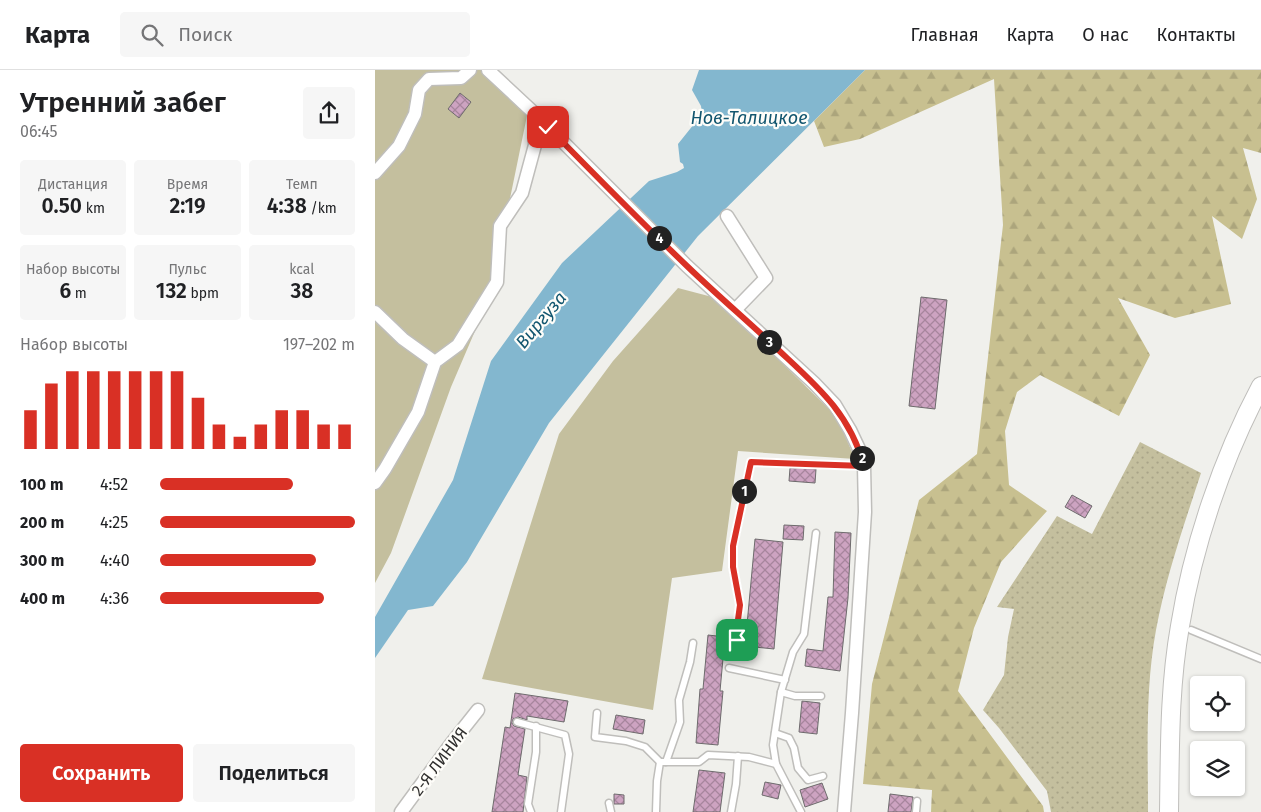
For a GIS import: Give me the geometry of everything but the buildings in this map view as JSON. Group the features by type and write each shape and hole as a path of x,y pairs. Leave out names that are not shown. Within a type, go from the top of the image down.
{"main road":[{"path":"1169,812 1173,676 1179,627 1185,598 1207,516 1224,469 1261,386"},
{"path":"1180,812 1184,678 1201,577 1238,463 1261,412"}],"street":[{"path":"375,173 399,146 415,114 419,90 429,79 461,78 470,70"},
{"path":"496,73 687,266 835,405 850,430 864,466 865,512 852,713 843,812"},
{"path":"375,482 385,469 418,412 435,362 459,345 497,282 500,226 522,192 535,145 534,113"},
{"path":"727,216 766,278 735,310"},
{"path":"375,312 403,339 435,362"},
{"name":"2-Я ЛИНИЯ","path":"401,812 478,710"}],"lane":[{"path":"737,640 740,605 733,567 733,546 751,462 864,466"},
{"path":"801,812 776,764 773,745 781,692 793,652 804,634 815,533"},
{"path":"1191,630 1261,659"},
{"path":"656,812 657,788 663,762 680,722 679,700 690,662 693,643"},
{"path":"729,668 785,680"},
{"path":"781,692 795,696 821,696"},
{"path":"597,713 595,737 625,741 645,747 663,762 699,762 708,755 749,757 776,764"},
{"path":"517,722 565,735 569,754 561,812"},
{"path":"531,812 529,804 536,752 536,726"},
{"path":"775,733 789,738 794,748 798,768 808,780 823,776"},
{"path":"731,812 738,756"},
{"path":"916,812 917,801"},
{"path":"609,803 611,812"}],"shaded area":[{"path":"375,70 485,70 528,111 490,296 451,387 391,553 375,583"},
{"path":"678,288 716,298 837,417 855,459 738,451 722,571 672,578 653,710 482,679 559,434 613,361"},
{"path":"1140,442 1201,473 1170,570 1152,653 1149,698 1148,812 1051,812 1047,791 983,710 1004,675 1008,637 1014,609 997,607 1057,516 1092,534"}],"green space":[{"path":"865,70 1261,70 1261,153 1243,148 1257,199 1242,239 1212,216 1231,304 1175,318 1118,298 1150,355 1119,416 1040,375 1017,392 1005,431 1009,485 1047,511 1001,562 974,628 958,691 1043,806 1044,812 931,812 932,790 863,784 872,684 919,500 977,454 1003,225 994,79 860,139 824,147 814,121"}],"water":[{"name":"Нов-Талицкое","path":"699,70 865,70 698,236 549,423 467,562 433,606 408,610 375,658 375,617 453,480 491,361 562,263 649,181 684,168 680,162 678,144 702,114 701,106 692,90"}],"route":[{"path":"548,127 687,266 835,405 859,450 864,466 751,462 733,546 733,567 740,605 737,640"}],"water label":[{"name":"Виргуза","path":"541,320"}]}
